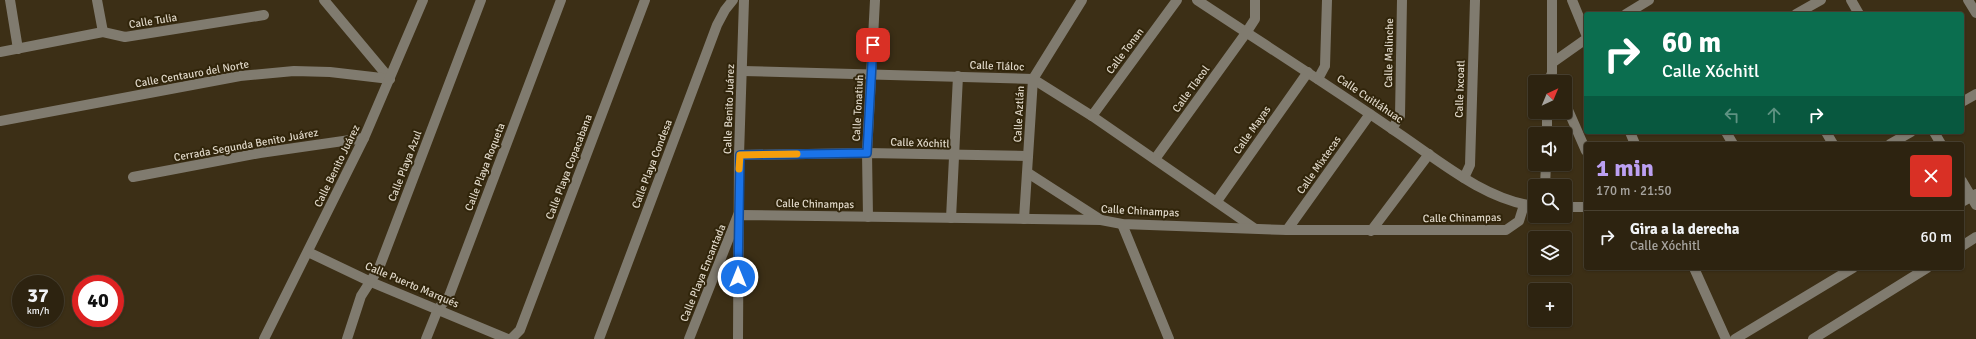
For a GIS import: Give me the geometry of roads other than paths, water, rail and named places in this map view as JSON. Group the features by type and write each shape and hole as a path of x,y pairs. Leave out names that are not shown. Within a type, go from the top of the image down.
{"street":[{"path":"10,0 18,49"},
{"path":"97,0 103,32"},
{"path":"324,0 390,79"},
{"name":"Calle Benito Juárez","path":"264,339 364,138 423,0"},
{"name":"Calle Playa Azul","path":"347,339 361,296 371,282 382,261 481,0"},
{"name":"Calle Playa Roqueta","path":"426,339 438,309 449,296 561,0"},
{"name":"Calle Playa Copacabana","path":"509,339 520,330 645,0"},
{"name":"Calle Playa Condesa","path":"599,339 717,25 724,10 734,0"},
{"name":"Calle Benito Juárez","path":"738,339 738,215 744,0"},
{"name":"Calle Tonatiuh","path":"868,217 867,153 875,0"},
{"name":"Calle Aztlán","path":"1024,219 1033,79 1082,0"},
{"name":"Calle Tonan","path":"1092,116 1177,0"},
{"name":"Calle Cuitláhuac","path":"1197,0 1308,72 1464,178 1503,198 1528,205"},
{"name":"Calle Tlacol","path":"1155,159 1246,33 1254,19 1255,0"},
{"path":"1318,79 1325,66 1327,0"},
{"name":"Calle Malinche","path":"1392,129 1400,116 1402,0"},
{"name":"Calle Ixcoatl","path":"1464,178 1470,165 1475,0"},
{"path":"1552,0 1552,75"},
{"path":"1572,0 1584,29"},
{"path":"1629,12 1648,0"},
{"path":"1799,12 1820,0"},
{"path":"1851,0 1859,12"},
{"path":"1968,0 1976,13"},
{"name":"Calle Tulia","path":"0,52 103,32 125,37 264,15"},
{"path":"1552,75 1584,41"},
{"name":"Calle Centauro del Norte","path":"0,121 240,76 294,71 330,72 390,79"},
{"name":"Calle Tláloc","path":"742,71 1033,79 1092,116 1254,228"},
{"name":"Calle Mayas","path":"1216,201 1308,72"},
{"path":"951,218 958,76"},
{"path":"1964,101 1976,94"},
{"name":"Calle Mixtecas","path":"1288,230 1370,114"},
{"path":"1572,119 1584,146"},
{"path":"1894,142 1908,134"},
{"name":"Cerrada Segunda Benito Juárez","path":"132,177 260,153 364,138"},
{"name":"Calle Xóchitl","path":"740,155 867,153 953,156 1028,156"},
{"path":"1371,231 1429,154"},
{"path":"1028,173 1101,220"},
{"path":"1964,184 1974,199 1964,202"},
{"name":"Calle Chinampas","path":"738,215 1101,220 1122,224 1288,230 1506,230 1519,221 1524,205"},
{"path":"1572,207 1584,207"},
{"name":"Calle Playa Encantada","path":"689,339 738,215"},
{"path":"1122,224 1169,339"},
{"path":"1964,245 1976,237"},
{"name":"Calle Puerto Marqués","path":"308,252 371,282 509,339"},
{"path":"1695,270 1726,339"},
{"path":"1735,339 1850,270"},
{"path":"1813,339 1924,270"}]}
